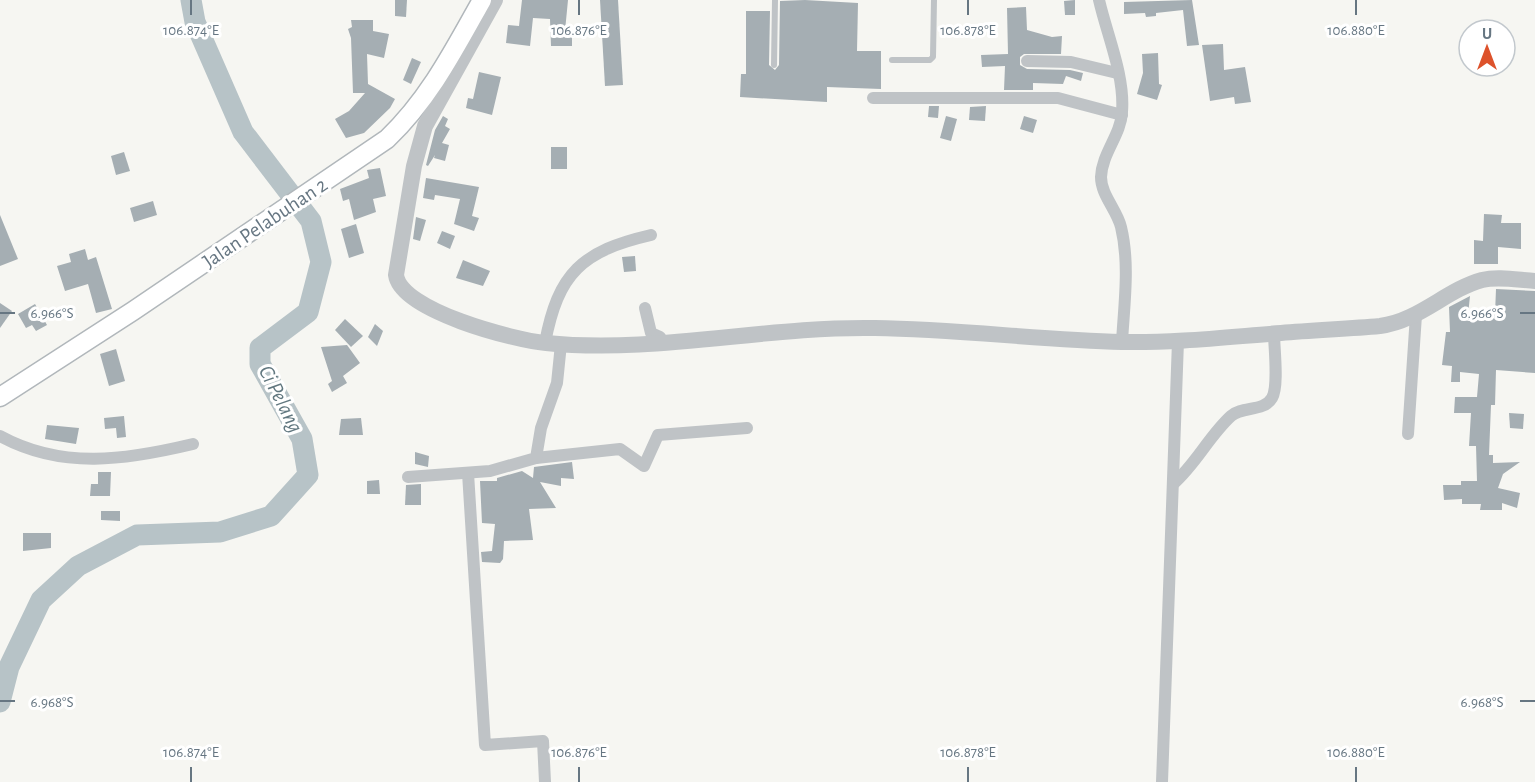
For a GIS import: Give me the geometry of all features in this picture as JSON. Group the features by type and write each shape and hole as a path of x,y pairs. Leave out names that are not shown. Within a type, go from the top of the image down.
{"main road":[{"name":"Jalan Pelabuhan 2","path":"0,397 142,306 370,152 402,125 436,81 482,0"}],"street":[{"path":"495,0 425,126 414,166 396,279 399,286 418,300 462,322 514,339 553,344 663,343 770,332 873,328 1122,342 1178,341 1385,325 1416,315 1482,280 1535,280"},
{"path":"1100,0 1117,73 1122,115 1107,152 1101,175 1106,196 1119,219 1124,245 1122,342"},
{"path":"1027,61 1071,62 1117,73"},
{"path":"873,98 1058,98 1122,115"},
{"path":"536,458 541,429 557,383 553,344 555,303 565,281 574,269 612,248 651,235"},
{"path":"645,308 651,333 660,337 663,343"},
{"path":"1408,434 1416,315"},
{"path":"1173,484 1198,460 1232,415 1262,406 1271,400 1275,389 1274,333"},
{"path":"1162,782 1178,341"},
{"path":"408,477 490,471 536,458 620,449 644,466 658,435 747,428"},
{"path":"0,436 36,453 69,459 150,454 193,444"},
{"path":"468,473 485,745 543,741 545,782"}],"lane":[{"path":"774,65 775,0"},
{"path":"892,60 930,60 933,57 934,0"}],"building":[{"path":"395,0 407,0 406,17 395,16"},
{"path":"522,0 568,0 565,31 572,31 572,46 551,46 550,19 533,18 530,46 506,43 508,25 519,26"},
{"path":"600,0 618,0 623,85 605,86"},
{"path":"1075,0 1075,15 1065,15 1064,1"},
{"path":"1192,0 1199,45 1187,46 1183,10 1156,13 1156,16 1146,17 1145,13 1124,14 1124,2"},
{"path":"780,1 858,3 857,51 881,51 881,89 827,87 827,102 740,97 741,74 746,74 746,11 770,11 769,65 775,70 779,65"},
{"path":"1026,7 1027,30 1052,37 1062,36 1061,54 1024,54 1020,57 1020,65 1027,69 1070,70 1083,73 1081,81 1066,76 1063,84 1033,83 1033,90 1004,90 1005,66 982,67 981,55 1008,54 1007,8"},
{"path":"351,20 373,20 373,31 389,34 384,58 367,54 368,84 395,99 390,108 364,133 346,138 335,119 349,111 365,93 353,93 351,38 348,29 352,27"},
{"path":"1223,44 1224,70 1245,67 1251,102 1235,104 1234,97 1210,101 1202,45"},
{"path":"1158,53 1159,84 1162,85 1157,100 1137,94 1143,73 1142,54"},
{"path":"412,58 421,62 411,84 403,80"},
{"path":"479,72 501,77 492,115 466,108 468,98 473,99"},
{"path":"929,106 939,106 938,118 928,117"},
{"path":"986,106 985,121 969,120 970,107"},
{"path":"443,116 448,119 445,126 450,129 442,143 449,145 445,161 434,158 435,155 428,166 426,165 435,130"},
{"path":"946,116 957,119 951,141 940,138"},
{"path":"1024,116 1037,120 1033,133 1020,129"},
{"path":"551,147 567,147 567,169 551,169"},
{"path":"124,152 130,171 116,175 111,156"},
{"path":"380,168 386,196 373,199 376,212 354,220 349,199 343,201 340,189 369,178 367,170"},
{"path":"426,178 479,187 472,216 479,218 474,231 454,224 460,199 435,195 434,200 423,198"},
{"path":"153,201 157,215 134,222 130,208"},
{"path":"1484,214 1502,215 1501,223 1521,223 1521,249 1498,247 1498,264 1474,264 1474,240 1483,241"},
{"path":"0,215 18,259 0,266"},
{"path":"416,217 426,220 420,241 413,239"},
{"path":"356,224 364,253 349,258 341,229"},
{"path":"442,231 455,236 450,249 437,243"},
{"path":"85,249 88,260 96,257 112,309 96,313 88,284 65,291 57,266 71,262 69,254"},
{"path":"635,256 636,271 624,272 622,257"},
{"path":"463,260 490,271 483,286 456,278"},
{"path":"1496,289 1535,291 1535,373 1496,370 1495,405 1491,405 1489,455 1493,455 1493,463 1520,462 1503,474 1498,488 1520,493 1517,508 1502,503 1502,510 1480,510 1481,504 1462,504 1462,499 1444,500 1443,485 1461,485 1461,481 1477,481 1476,446 1469,446 1471,413 1454,413 1455,397 1477,397 1479,374 1460,372 1460,382 1451,382 1452,366 1442,365 1446,332 1450,332 1449,307 1470,296 1468,315 1495,314"},
{"path":"0,303 12,311 0,328"},
{"path":"35,304 47,325 36,331 32,325 26,328 18,314"},
{"path":"345,319 363,336 351,347 335,330"},
{"path":"375,324 383,331 377,346 368,337"},
{"path":"347,345 360,363 343,376 347,383 332,392 328,384 332,381 321,347"},
{"path":"116,349 125,381 109,386 100,354"},
{"path":"1509,413 1524,414 1523,429 1510,428"},
{"path":"124,416 126,437 117,438 116,428 105,429 104,418"},
{"path":"361,418 363,435 339,435 341,419"},
{"path":"47,425 79,428 76,444 45,439"},
{"path":"415,452 429,456 428,467 415,464"},
{"path":"572,462 574,479 561,478 561,486 540,482 556,508 529,509 533,540 504,541 503,559 500,563 482,562 481,552 492,551 495,524 482,523 480,481 497,481 497,478 522,471 533,478 534,467"},
{"path":"98,472 111,472 110,496 90,496 91,484 98,484"},
{"path":"379,480 380,494 367,494 367,481"},
{"path":"421,484 421,505 405,505 406,485"},
{"path":"101,511 120,511 120,521 101,520"},
{"path":"23,533 51,533 51,548 23,551"}],"waterway":[{"name":"Ci Pelang","path":"0,702 9,667 41,600 78,566 137,535 220,532 271,516 308,475 302,439 260,364 260,348 308,312 321,262 311,221 243,132 195,22 191,0"}]}
